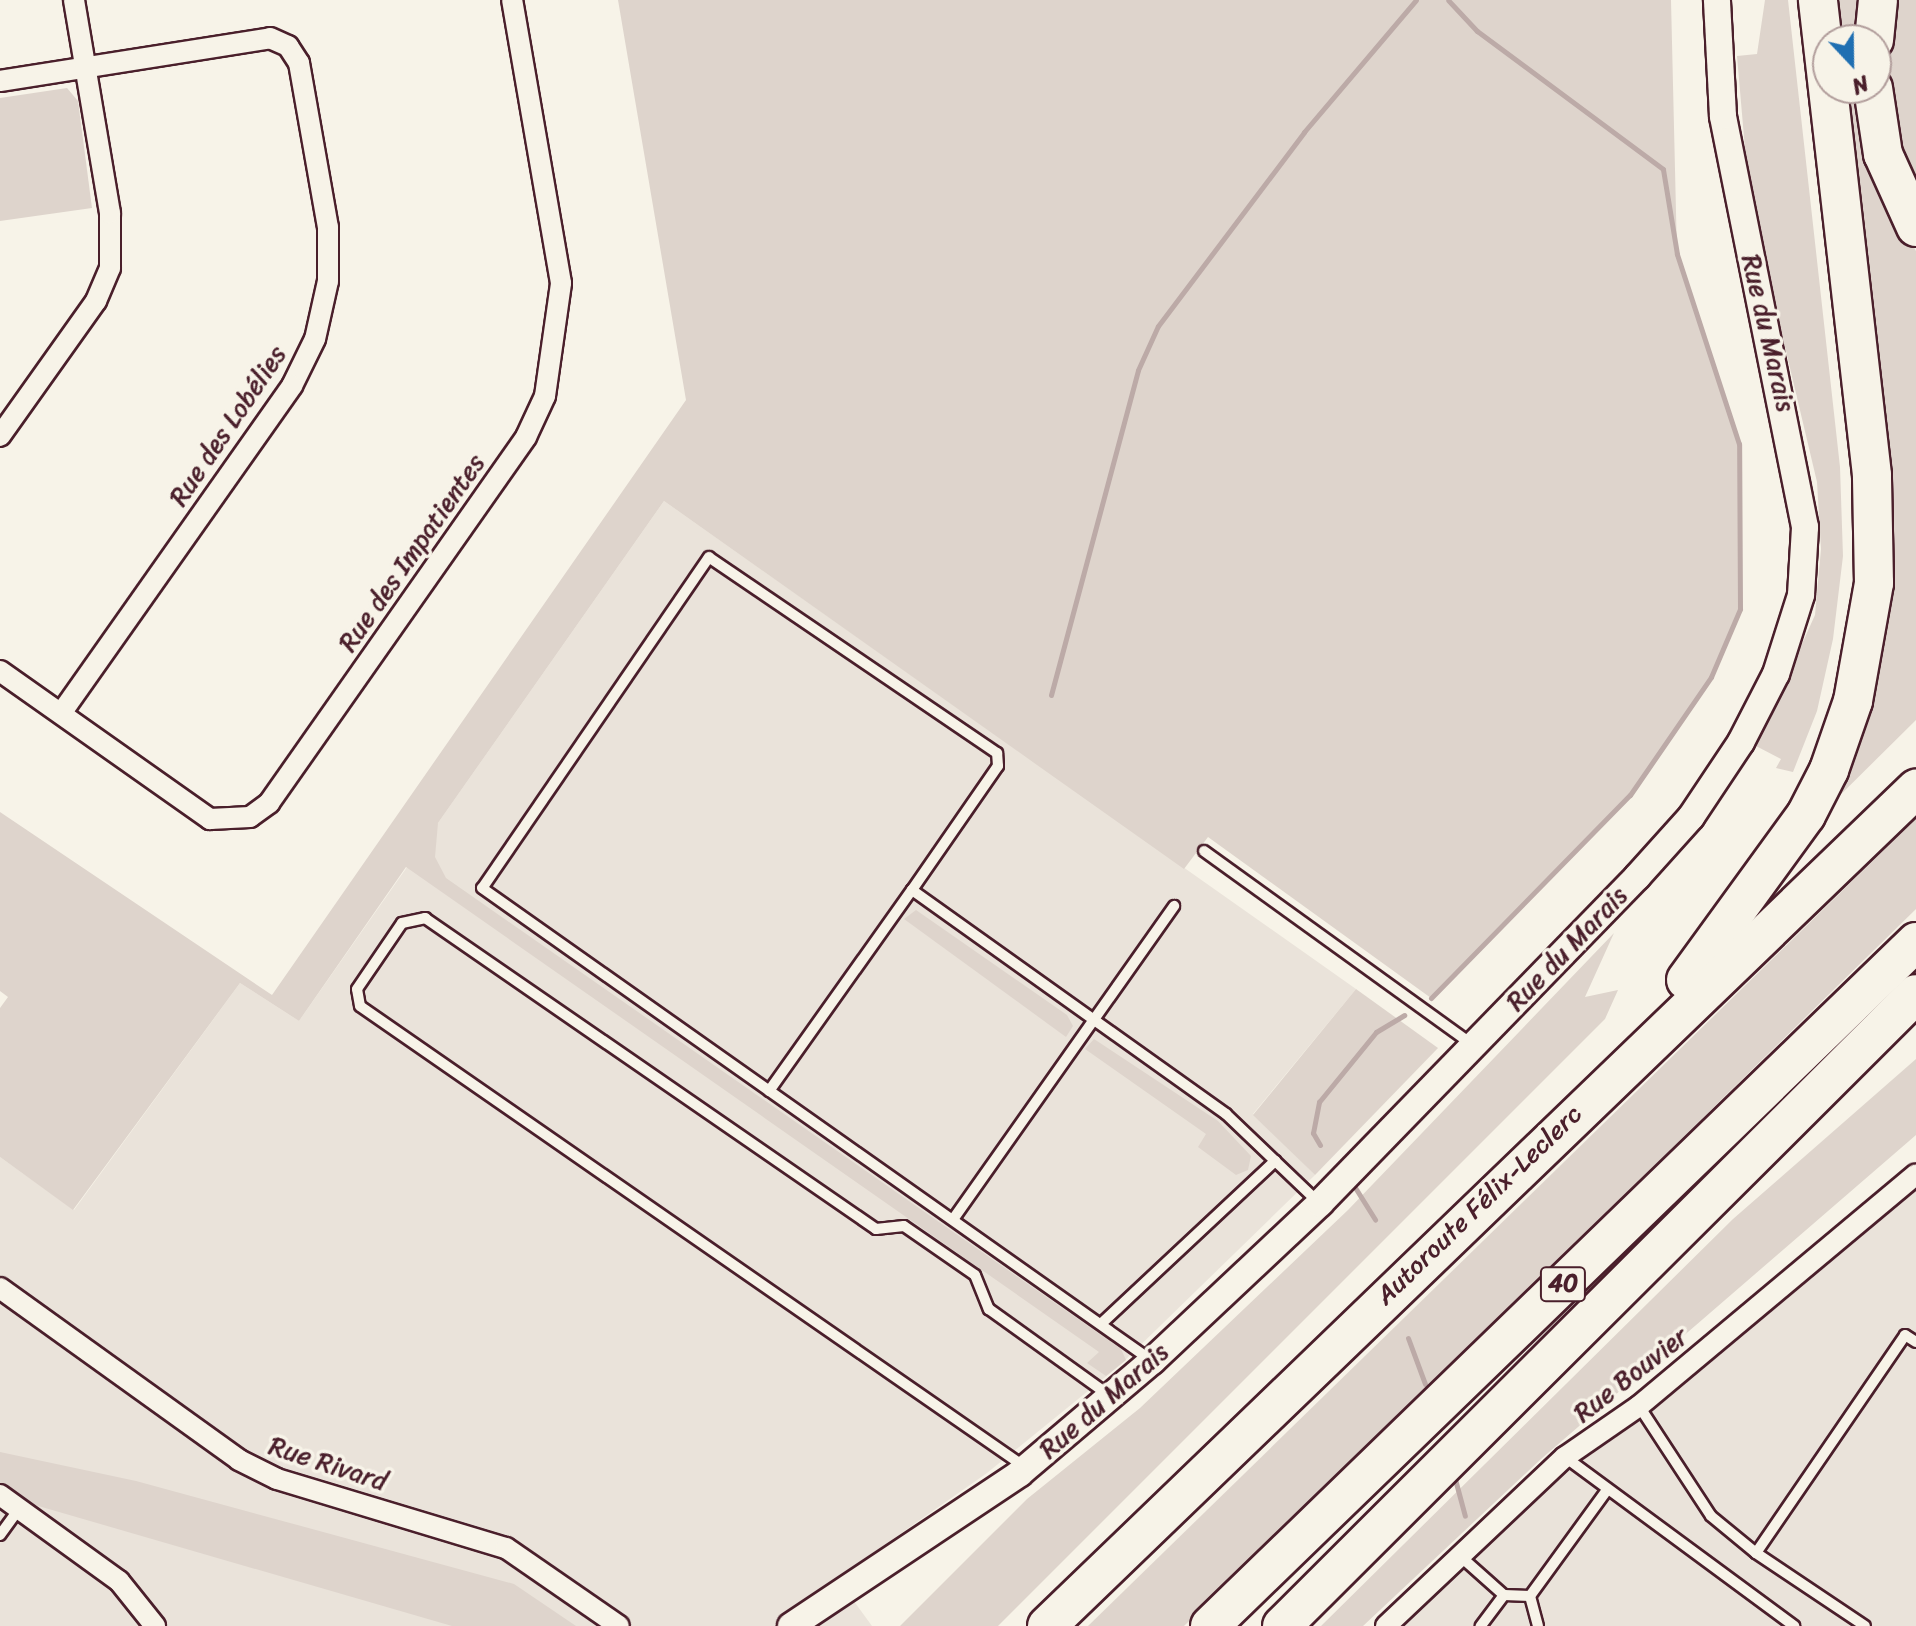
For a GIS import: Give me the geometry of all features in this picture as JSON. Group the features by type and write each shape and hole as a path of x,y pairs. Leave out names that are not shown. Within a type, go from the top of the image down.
{"highway":[{"path":"1610,1078 1806,815 1853,701 1874,583 1872,475 1818,0"},
{"path":"1876,24 1878,0"},
{"path":"1875,104 1883,154 1916,227"},
{"name":"Autoroute Félix-Leclerc","path":"1047,1626 1610,1078 1916,789"},
{"name":"40","path":"1210,1626 1916,942"},
{"path":"1282,1626 1341,1563 1916,994"},
{"path":"1756,1151 1916,1030"},
{"path":"1267,1626 1341,1563"}],"street":[{"path":"0,436 96,301 110,268 110,213 74,0"},
{"name":"Rue des Impatientes","path":"0,671 210,819 250,817 269,803 526,437 557,350 561,283 512,0"},
{"name":"Rue du Marais","path":"791,1626 1027,1468 1152,1361 1320,1203 1691,817 1776,674 1801,595 1800,478 1723,116 1717,0"},
{"name":"Rue des Lobélies","path":"0,81 244,40 270,38 288,46 304,84 328,227 328,281 315,339 292,386 61,713"},
{"name":"Rue Bouvier","path":"1386,1626 1565,1457 1639,1406 1916,1174"},
{"name":"Rue Rivard","path":"0,1288 239,1460 277,1479 506,1548 619,1626"},
{"path":"0,1495 119,1581 155,1626"}],"lane":[{"path":"769,1091 998,766 997,753 722,561 705,559 482,888 769,1091 1103,1322 1152,1361"},
{"path":"1204,851 1473,1045"},
{"path":"912,890 1226,1114 1320,1203"},
{"path":"954,1218 1174,906"},
{"path":"1027,1468 360,1006 357,989 402,923 425,918 876,1229 904,1226 975,1275 989,1309 1111,1397"},
{"path":"1103,1322 1275,1161"},
{"path":"1756,1553 1905,1335 1916,1342"},
{"path":"1639,1406 1711,1516 1756,1553 1865,1626"},
{"path":"1565,1457 1794,1626"},
{"path":"1530,1596 1607,1490"},
{"path":"0,1535 19,1509"},
{"path":"1459,1555 1504,1595 1530,1596"},
{"path":"1481,1626 1504,1595"},
{"path":"1530,1596 1538,1626"}],"shaded area":[{"path":"618,0 1671,0 1677,254 1739,444 1740,609 1711,677 1630,795 1431,998 1208,837 1184,869 664,501 438,823 435,857 446,878 1121,1349 1126,1360 1106,1376 1087,1363 1099,1352 406,867 299,1021 240,983 73,1210 0,1157 0,1008 8,997 0,991 0,812 272,995 686,400"},
{"path":"1765,0 1788,0 1840,467 1843,556 1833,639 1817,711 1793,772 1776,768 1781,759 1756,746 1815,615 1821,549 1817,482 1749,195 1737,56 1757,54"},
{"path":"1836,0 1871,0 1867,24 1838,24"},
{"path":"1896,0 1916,0 1916,197 1890,104"},
{"path":"67,88 78,101 92,208 0,221 0,98"},
{"path":"1846,104 1868,104 1890,203 1916,251 1916,720 1815,820 1865,698"},
{"path":"664,501 1356,989 1253,1114 1315,1175 1120,1365 987,1473 837,1578 872,1626 0,1626 0,1157 74,1210 240,983 299,1021"},
{"path":"1916,819 1916,909 1184,1626 1088,1626"},
{"path":"916,910 1067,1015 1073,1026 1066,1037 904,919"},
{"path":"1614,933 1585,997 1618,990 1605,1019 998,1626 900,1626 1027,1499 1140,1408 1348,1210"},
{"path":"1356,989 1438,1048 1315,1175 1253,1115"},
{"path":"1094,1039 1218,1121 1251,1156 1248,1170 1236,1175 1198,1147 1206,1134 1085,1049"},
{"path":"1916,1059 1916,1135 1541,1459 1363,1626 1321,1626 1733,1219"},
{"path":"1916,1174 1916,1626 1386,1626 1515,1501"},
{"path":"0,1452 136,1481 514,1584 576,1626 452,1626 28,1503 0,1483"}],"waterway":[{"path":"1051,695 1138,370 1158,326 1304,132 1416,0"},
{"path":"1431,998 1630,795 1711,677 1740,609 1739,444 1677,254 1663,169 1477,31 1448,0"},
{"path":"1320,1145 1313,1133 1319,1102 1376,1032 1404,1015"},
{"path":"1356,1189 1375,1220"},
{"path":"1408,1338 1425,1384"},
{"path":"1455,1479 1465,1516"}]}
